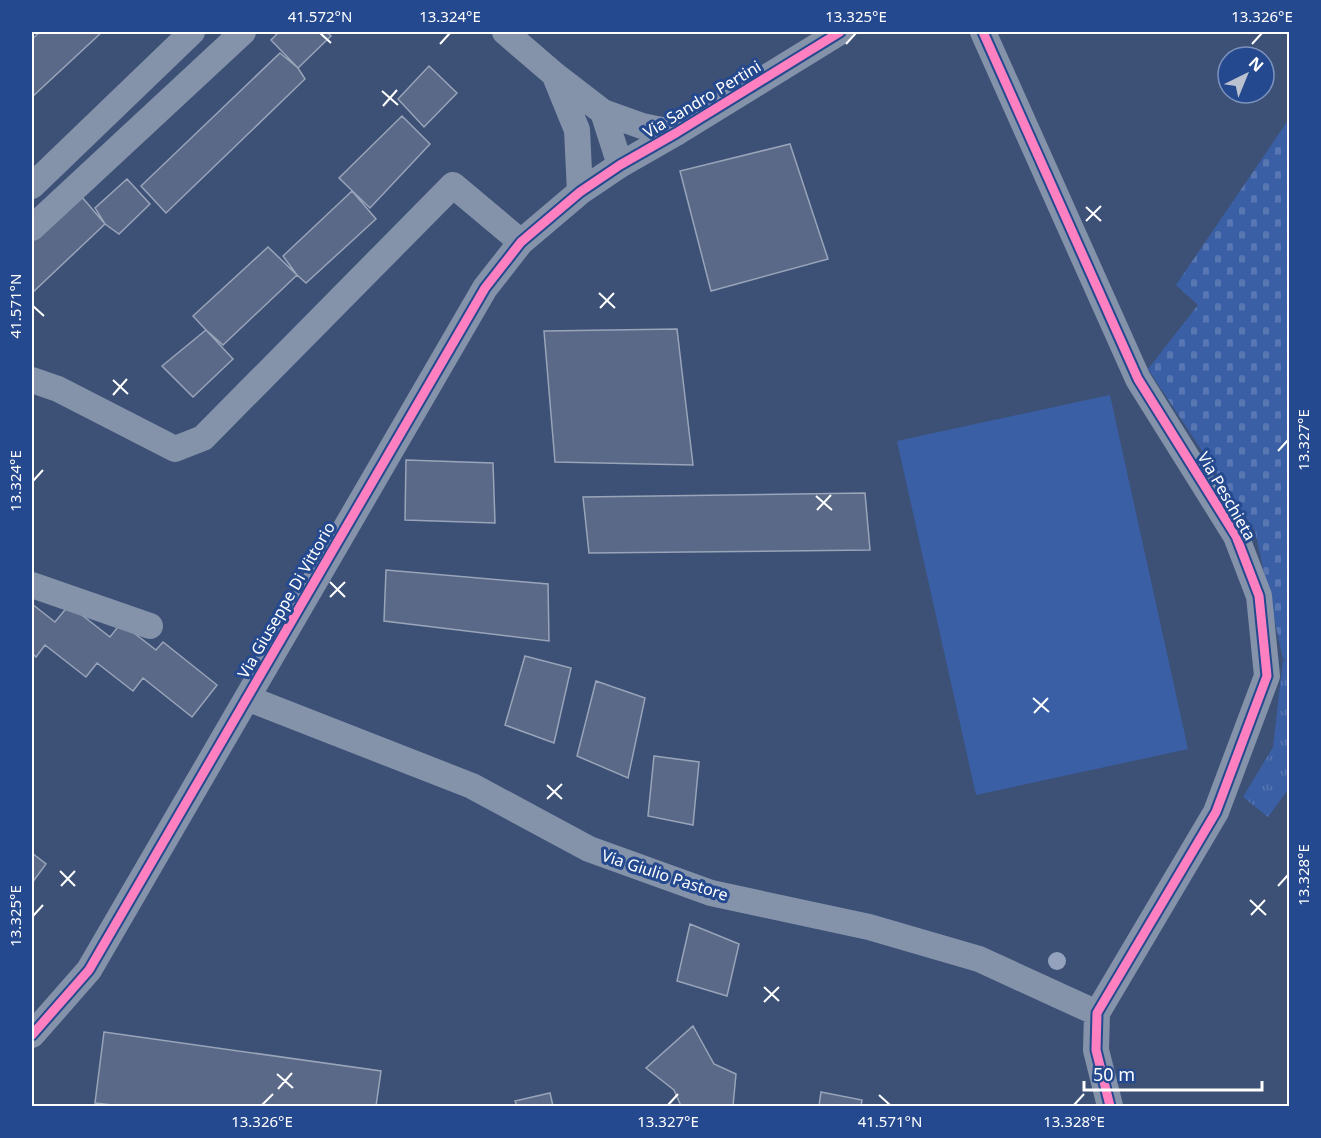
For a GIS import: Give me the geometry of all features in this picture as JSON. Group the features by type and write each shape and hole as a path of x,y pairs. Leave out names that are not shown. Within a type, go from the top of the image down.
{"street":[{"path":"32,186 192,32"},
{"path":"32,228 243,32"},
{"path":"505,32 603,112 642,126 676,133"},
{"name":"Via Sandro Pertini","path":"580,192 620,165 840,32"},
{"name":"Via Peschieta","path":"983,32 1138,379 1236,536 1259,596 1267,676 1216,812 1097,1013"},
{"path":"555,75 577,130 580,192"},
{"path":"603,112 620,165"},
{"path":"577,130 620,165"},
{"path":"32,380 57,390 175,449 203,438 453,185 521,242"},
{"name":"Via Giuseppe Di Vittorio","path":"32,1035 89,970 485,288 521,242 580,192"},
{"path":"32,585 150,626"},
{"name":"Via Giulio Pastore","path":"247,698 472,786 589,849 711,893 869,927 979,959 1097,1013"},
{"path":"1097,1013 1096,1050 1110,1107"}],"green space":[{"path":"1289,119 1289,663 1283,659 1255,531 1148,369 1198,305 1176,285"},
{"path":"1110,395 1188,749 976,795 897,441"},
{"path":"1283,660 1289,663 1289,788 1268,817 1243,797 1273,747"}],"building":[{"path":"40,32 102,32 32,97 32,39"},
{"path":"279,32 327,32 331,36 298,68 271,40"},
{"path":"280,53 298,68 305,79 166,213 141,186"},
{"path":"429,66 457,93 424,127 398,99"},
{"path":"402,116 430,144 370,208 339,178"},
{"path":"790,144 828,259 711,291 680,171"},
{"path":"127,179 150,204 119,234 105,224 95,208"},
{"path":"352,191 376,219 306,283 283,256"},
{"path":"81,196 105,224 32,293 32,240"},
{"path":"268,247 297,275 223,345 193,316"},
{"path":"677,329 693,465 555,462 544,331"},
{"path":"206,330 233,359 193,397 162,366"},
{"path":"406,460 493,463 495,523 405,520"},
{"path":"865,493 870,550 589,553 583,497"},
{"path":"386,570 548,584 549,641 384,621"},
{"path":"32,604 55,622 69,605 110,637 121,623 156,650 163,642 217,685 192,717 143,678 133,691 97,663 86,677 45,645 36,657 32,653"},
{"path":"525,656 571,668 554,743 505,725"},
{"path":"596,681 645,698 628,778 577,756"},
{"path":"654,756 699,762 693,825 648,816"},
{"path":"32,853 46,864 32,883"},
{"path":"690,924 739,944 727,996 677,981"},
{"path":"693,1026 714,1064 736,1074 733,1106 681,1106 674,1090 646,1068"},
{"path":"104,1032 381,1071 376,1106 121,1106 95,1103"},
{"path":"821,1092 862,1100 861,1106 819,1106"},
{"path":"550,1093 553,1106 517,1106 515,1101"}],"cycle path":[{"path":"32,1035 89,970 485,288 521,242 580,192 620,165 840,32"},
{"path":"983,32 1138,379 1236,536 1259,596 1267,676 1216,812 1097,1013 1096,1050 1110,1106"}]}
